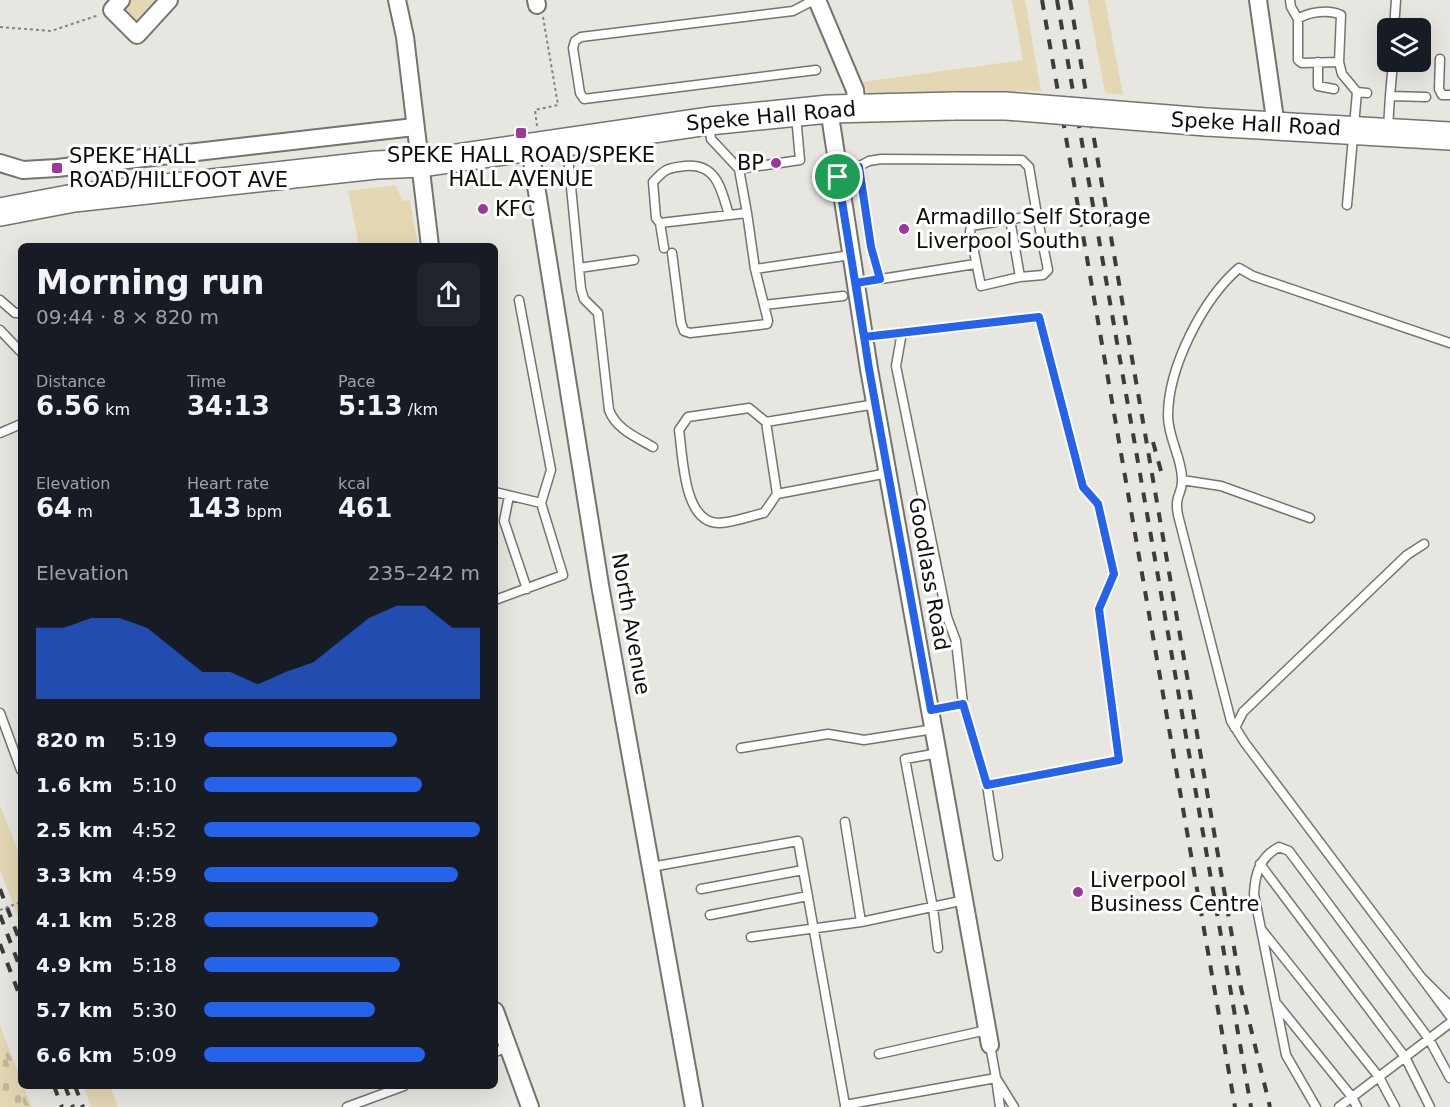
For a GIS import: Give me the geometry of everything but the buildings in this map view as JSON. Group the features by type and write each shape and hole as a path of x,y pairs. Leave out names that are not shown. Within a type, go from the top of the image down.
{"highway":[{"name":"Speke Hall Road","path":"0,212 84,196 376,165 422,163 709,121 829,109 1006,106 1206,122 1450,136"},
{"name":"Speke Hall Road","path":"0,228 84,196"}],"street":[{"path":"117,5 137,35 169,0"},
{"path":"397,0 405,37 414,127 422,163 430,243"},
{"path":"816,0 855,90 857,108"},
{"path":"1258,0 1276,126"},
{"name":"Goodlass Road","path":"829,109 864,337 988,1037"},
{"path":"3,165 23,170 89,164 414,127"},
{"name":"North Avenue","path":"546,146 600,585 693,1107"},
{"path":"84,196 89,164"},
{"path":"498,1028 502,1050 530,1107"}],"lane":[{"path":"816,0 793,11 581,37 575,41 573,48 580,93 584,99 590,100 816,70"},
{"path":"1290,0 1290,7 1298,19 1298,60 1302,63 1339,62"},
{"path":"1395,18 1396,0"},
{"path":"1298,19 1305,14 1336,12 1341,15 1339,62 1342,74 1357,92 1368,93"},
{"path":"1440,59 1440,89 1442,95 1450,95"},
{"path":"1318,62 1318,87 1334,89"},
{"path":"1388,132 1391,72"},
{"path":"1347,206 1357,92"},
{"path":"1390,96 1426,97"},
{"path":"739,169 800,160 795,113"},
{"path":"709,121 711,139 739,169 755,269 768,321 767,324 690,333 684,331 668,251 657,218 653,182 666,168 696,165 710,170 720,184 729,215"},
{"path":"546,146 579,268 585,299 598,313 613,420 653,447"},
{"path":"838,177 881,159 1022,160 1029,167 1048,270 1043,275 981,285 975,264 971,226 1037,215"},
{"path":"859,167 871,247 880,279"},
{"path":"660,223 747,213"},
{"path":"1010,219 1020,278"},
{"path":"755,269 852,255"},
{"path":"579,268 634,260"},
{"path":"856,283 975,264"},
{"path":"1450,343 1253,276 1239,268 1220,285 1209,301 1184,352 1171,389 1168,416 1170,435 1182,480 1175,500 1178,515 1227,708 1235,728 1450,1016"},
{"path":"764,305 843,296"},
{"path":"0,300 18,313"},
{"path":"498,599 563,575 541,503 551,470 519,300"},
{"path":"864,337 1039,317 1083,487 1098,504 1114,574 1099,609 1119,760 987,785"},
{"path":"0,330 18,349"},
{"path":"902,333 896,366 947,617 956,641 963,704 987,785 998,856"},
{"path":"766,422 876,404"},
{"path":"749,408 766,422 777,494 764,513 718,523 703,518 691,504 679,430 688,417 749,408"},
{"path":"0,433 18,425"},
{"path":"777,494 888,473"},
{"path":"1182,480 1221,486 1310,518"},
{"path":"498,493 541,503"},
{"path":"510,496 504,521 527,589"},
{"path":"1235,728 1243,712 1407,555 1424,544"},
{"path":"931,710 963,704"},
{"path":"0,713 18,762"},
{"path":"741,748 828,734 864,740 934,729"},
{"path":"938,948 933,908 905,759 939,753"},
{"path":"845,822 861,922"},
{"path":"651,867 798,841 845,1106 996,1078"},
{"path":"1316,1107 1286,1055 1254,894 1255,878 1260,864 1279,848 1289,851 1429,1039 1450,1078"},
{"path":"1260,864 1405,1057 1430,1107"},
{"path":"701,889 803,870"},
{"path":"710,915 808,896"},
{"path":"751,937 861,922 964,900"},
{"path":"1259,927 1379,1077 1395,1107"},
{"path":"1421,977 1450,1006"},
{"path":"1276,1004 1352,1097 1357,1107"},
{"path":"1339,1107 1450,1023"},
{"path":"879,1054 988,1037 1000,1107"},
{"path":"996,1078 1014,1107"},
{"path":"347,1107 396,1089"}],"path":[{"path":"537,3 542,8 558,105 535,110 546,146"},
{"path":"0,27 51,31 117,5"},
{"path":"0,910 18,903"}],"green space":[{"path":"121,0 169,0 137,35 112,10"},
{"path":"1012,0 1025,0 1041,91 869,95 862,82 1023,60"},
{"path":"1088,0 1105,0 1123,95 1105,93"},
{"path":"395,185 403,201 410,200 417,243 358,243 348,191"},
{"path":"0,805 18,850 18,916 0,870"},
{"path":"0,1025 18,1072 18,1089 24,1089 32,1107 11,1107 0,1080"},
{"path":"0,1041 25,1107 0,1107"},
{"path":"84,1089 111,1089 118,1107 91,1107"}],"railway":[{"path":"1042,0 1235,1107"},
{"path":"1057,0 1251,1107"},
{"path":"1070,0 1241,988 1270,1107"},
{"path":"1153,442 1161,471"},
{"path":"0,889 18,936"},
{"path":"0,915 18,962"},
{"path":"0,944 18,991"},
{"path":"55,1089 62,1107"},
{"path":"66,1089 73,1107"},
{"path":"76,1089 83,1107"}],"place":[{"name":"SPEKE HALL ROAD/SPEKE HALL AVENUE","path":"521,133"},
{"name":"BP","path":"776,163"},
{"name":"SPEKE HALL ROAD/HILLFOOT AVE","path":"57,168"},
{"name":"KFC","path":"483,209"},
{"name":"Armadillo Self Storage Liverpool South","path":"904,229"},
{"name":"Liverpool Business Centre","path":"1078,892"}],"route":[{"path":"838,177 859,167 871,247 880,279 856,283 869,369 931,710 963,704 987,785 1119,760 1099,609 1114,574 1098,504 1083,487 1039,317 864,337 838,177"}]}
